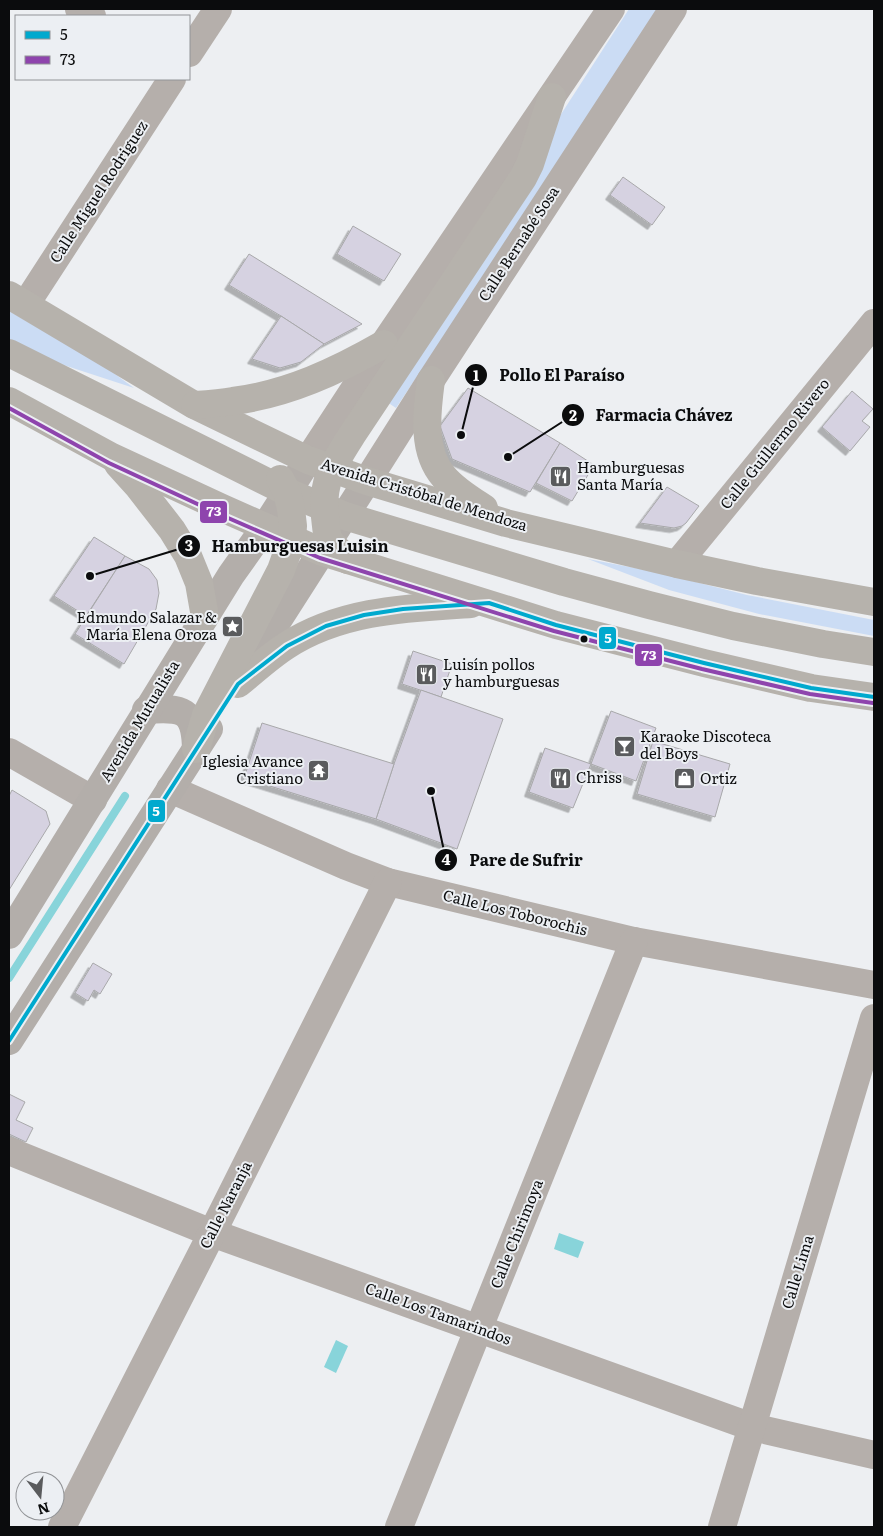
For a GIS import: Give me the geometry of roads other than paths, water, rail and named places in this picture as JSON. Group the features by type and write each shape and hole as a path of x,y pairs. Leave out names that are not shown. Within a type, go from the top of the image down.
{"main road":[{"path":"9,1041 238,684 333,551 334,512 325,490 320,464 352,435 523,178 530,164 552,97"},
{"name":"Avenida Cristóbal de Mendoza","path":"17,299 194,405 320,464 367,481 506,523 677,564 757,581 874,602"},
{"path":"194,405 234,401 275,392 314,380 352,363 384,344"},
{"path":"9,353 287,492 334,512 564,582 649,605 742,628 874,652"},
{"path":"431,380 427,423 428,441 432,456 443,476 464,495 506,523"},
{"path":"9,401 112,457 292,539 556,625 811,688 874,697"},
{"path":"196,749 206,715 281,570 292,539 293,526 287,492 271,464 232,424"},
{"path":"112,457 137,485 172,530 188,556 199,583 205,617"},
{"name":"Avenida Mutualista","path":"9,935 231,575 287,492 320,464"},
{"path":"334,512 367,481"},
{"path":"238,684 287,646 326,626 364,615 403,609 489,603"},
{"path":"146,710 166,708 188,715 196,733 196,749"}],"street":[{"path":"190,52 218,9"},
{"path":"320,464 384,344 611,9"},
{"name":"Calle Bernabé Sosa","path":"367,481 673,9"},
{"name":"Calle Miguel Rodriguez","path":"17,299 171,80"},
{"name":"Calle Guillermo Rivero","path":"677,564 874,323"},
{"path":"9,752 93,800"},
{"name":"Calle Los Toborochis","path":"170,789 346,866 388,882 634,941 874,985"},
{"name":"Calle Naranja","path":"62,1527 388,882"},
{"name":"Calle Chirimoya","path":"399,1527 634,941"},
{"name":"Calle Lima","path":"722,1527 874,1018"},
{"name":"Calle Los Tamarindos","path":"9,1152 212,1233 752,1427 874,1455"}],"water":[{"path":"559,1233 584,1242 578,1258 554,1249"},
{"path":"336,1340 348,1346 336,1373 324,1367"}],"waterway":[{"path":"9,978 125,796"}],"place":[{"name":"Pollo El Paraíso","path":"461,435"},
{"name":"Farmacia Chávez","path":"508,457"},
{"name":"Hamburguesas Santa María","path":"561,477"},
{"name":"Hamburguesas Luisin","path":"90,576"},
{"name":"Edmundo Salazar & María Elena Oroza","path":"233,627"},
{"name":"Luisín pollos y hamburguesas","path":"427,674"},
{"name":"Karaoke Discoteca del Boys","path":"624,746"},
{"name":"Iglesia Avance Cristiano","path":"319,771"},
{"name":"Chriss","path":"560,778"},
{"name":"Ortiz","path":"684,779"},
{"name":"Pare de Sufrir","path":"431,791"}]}
